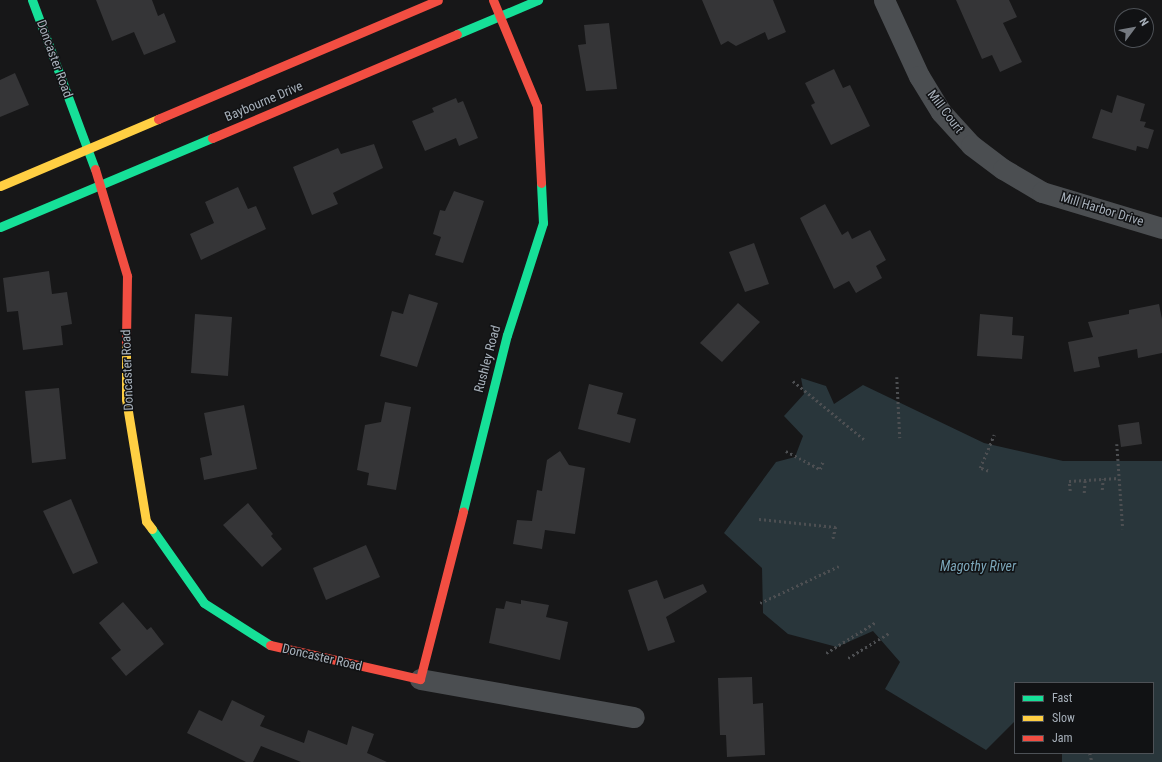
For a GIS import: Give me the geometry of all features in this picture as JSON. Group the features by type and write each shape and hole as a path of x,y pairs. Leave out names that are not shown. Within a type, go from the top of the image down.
{"street":[{"name":"Doncaster Road","path":"32,0 101,186 127,276 126,399 146,521 204,603 273,647 420,679"},
{"name":"Baybourne Drive","path":"0,186 438,0"},
{"name":"Rushley Road","path":"420,679 507,335 543,223 537,106 493,0"},
{"name":"Baybourne Drive","path":"0,228 538,0"},
{"name":"Mill Court","path":"884,0 919,76 941,112 971,145 1003,169 1042,192"},
{"name":"Mill Harbor Drive","path":"1042,192 1162,228"},
{"path":"420,679 634,717"}],"path":[{"path":"897,377 900,438"},
{"path":"793,380 866,441"},
{"path":"988,471 980,468 994,435"},
{"path":"1117,444 1122,528"},
{"path":"786,451 820,469 823,461"},
{"path":"1070,491 1068,481 1119,478"},
{"path":"1102,490 1103,479"},
{"path":"1084,493 1085,480"},
{"path":"759,519 836,527 833,539"},
{"path":"760,603 839,566"},
{"path":"826,653 876,622"},
{"path":"848,658 890,634"}],"water":[{"name":"Magothy River","path":"801,378 826,386 834,404 863,385 984,443 1063,461 1162,461 1162,762 1062,762 1062,754 1154,754 1154,682 1014,682 1014,722 986,750 885,689 900,662 873,631 837,647 788,634 763,613 762,568 724,533 776,462 795,457 803,436 784,416 804,394"}],"building":[{"path":"96,0 152,0 158,16 164,13 176,42 144,55 134,32 112,41"},
{"path":"702,0 773,0 786,32 768,40 765,32 736,46 728,41 721,45"},
{"path":"956,0 1009,0 1017,17 1003,23 1022,62 1000,72 992,55 982,59"},
{"path":"609,23 617,89 586,91 578,45 586,44 584,25"},
{"path":"834,69 843,88 850,85 870,126 831,145 811,105 815,103 805,83"},
{"path":"15,73 29,105 0,117 0,80"},
{"path":"1117,95 1145,104 1140,121 1146,122 1144,127 1154,130 1148,149 1137,146 1136,151 1092,138 1101,109 1112,113"},
{"path":"456,98 458,103 463,101 478,138 459,146 456,138 425,151 412,121 434,112 432,108"},
{"path":"374,144 383,168 333,193 338,204 312,215 293,167 338,148 341,154"},
{"path":"238,187 248,209 256,206 266,229 201,260 190,234 214,223 205,202"},
{"path":"454,191 484,201 463,263 435,255 441,237 433,234 440,210 445,211"},
{"path":"825,204 842,235 848,231 852,239 870,230 886,260 876,266 882,278 856,293 849,281 834,289 800,218"},
{"path":"754,243 769,284 745,292 729,252"},
{"path":"49,271 52,294 67,292 72,324 61,326 63,345 23,350 18,311 7,312 3,278"},
{"path":"409,294 438,303 417,367 380,356 392,311 403,314"},
{"path":"738,303 760,322 722,362 700,343"},
{"path":"1159,304 1162,319 1162,353 1138,358 1137,349 1098,357 1100,367 1074,372 1068,342 1093,337 1088,322 1129,314 1129,310"},
{"path":"195,314 232,317 228,376 191,373"},
{"path":"980,314 1013,317 1012,335 1024,336 1022,359 977,356"},
{"path":"589,384 623,393 617,414 636,419 630,443 578,429"},
{"path":"59,388 66,459 32,463 25,391"},
{"path":"385,402 411,407 396,490 367,485 369,473 357,470 365,425 381,422"},
{"path":"244,405 257,469 204,480 200,458 212,455 204,413"},
{"path":"1139,422 1142,444 1121,447 1118,425"},
{"path":"560,451 569,465 585,468 575,534 545,530 542,549 513,544 517,520 532,521 537,490 542,491 547,460"},
{"path":"71,499 98,563 73,574 43,511"},
{"path":"248,503 273,534 271,536 282,549 262,567 223,525"},
{"path":"366,545 380,577 326,600 313,568"},
{"path":"657,580 664,599 703,584 707,592 666,617 675,642 648,651 628,590"},
{"path":"521,600 549,605 546,617 568,622 560,660 489,643 496,608 504,609 506,601 521,604"},
{"path":"123,602 147,630 151,627 164,644 126,676 111,658 121,650 99,623"},
{"path":"752,677 753,704 763,703 765,755 727,757 726,735 720,735 718,678"},
{"path":"232,700 265,716 260,726 304,743 308,730 347,745 352,726 374,734 367,753 387,762 301,762 261,746 253,762 246,762 187,733 199,710 222,721"}],"traffic: fast":[{"path":"32,0 95,169"},
{"path":"457,34 538,0"},
{"path":"0,227 212,138"},
{"path":"463,511 507,335 543,223 541,183"},
{"path":"152,529 204,603 270,645"}],"traffic: slow":[{"path":"0,186 158,119"},
{"path":"126,343 126,399 146,521 152,529"}],"traffic: jam":[{"path":"158,119 438,0"},
{"path":"493,0 537,106 541,183"},
{"path":"212,138 457,34"},
{"path":"95,169 127,276 126,343"},
{"path":"270,645 420,679 463,511"}]}
